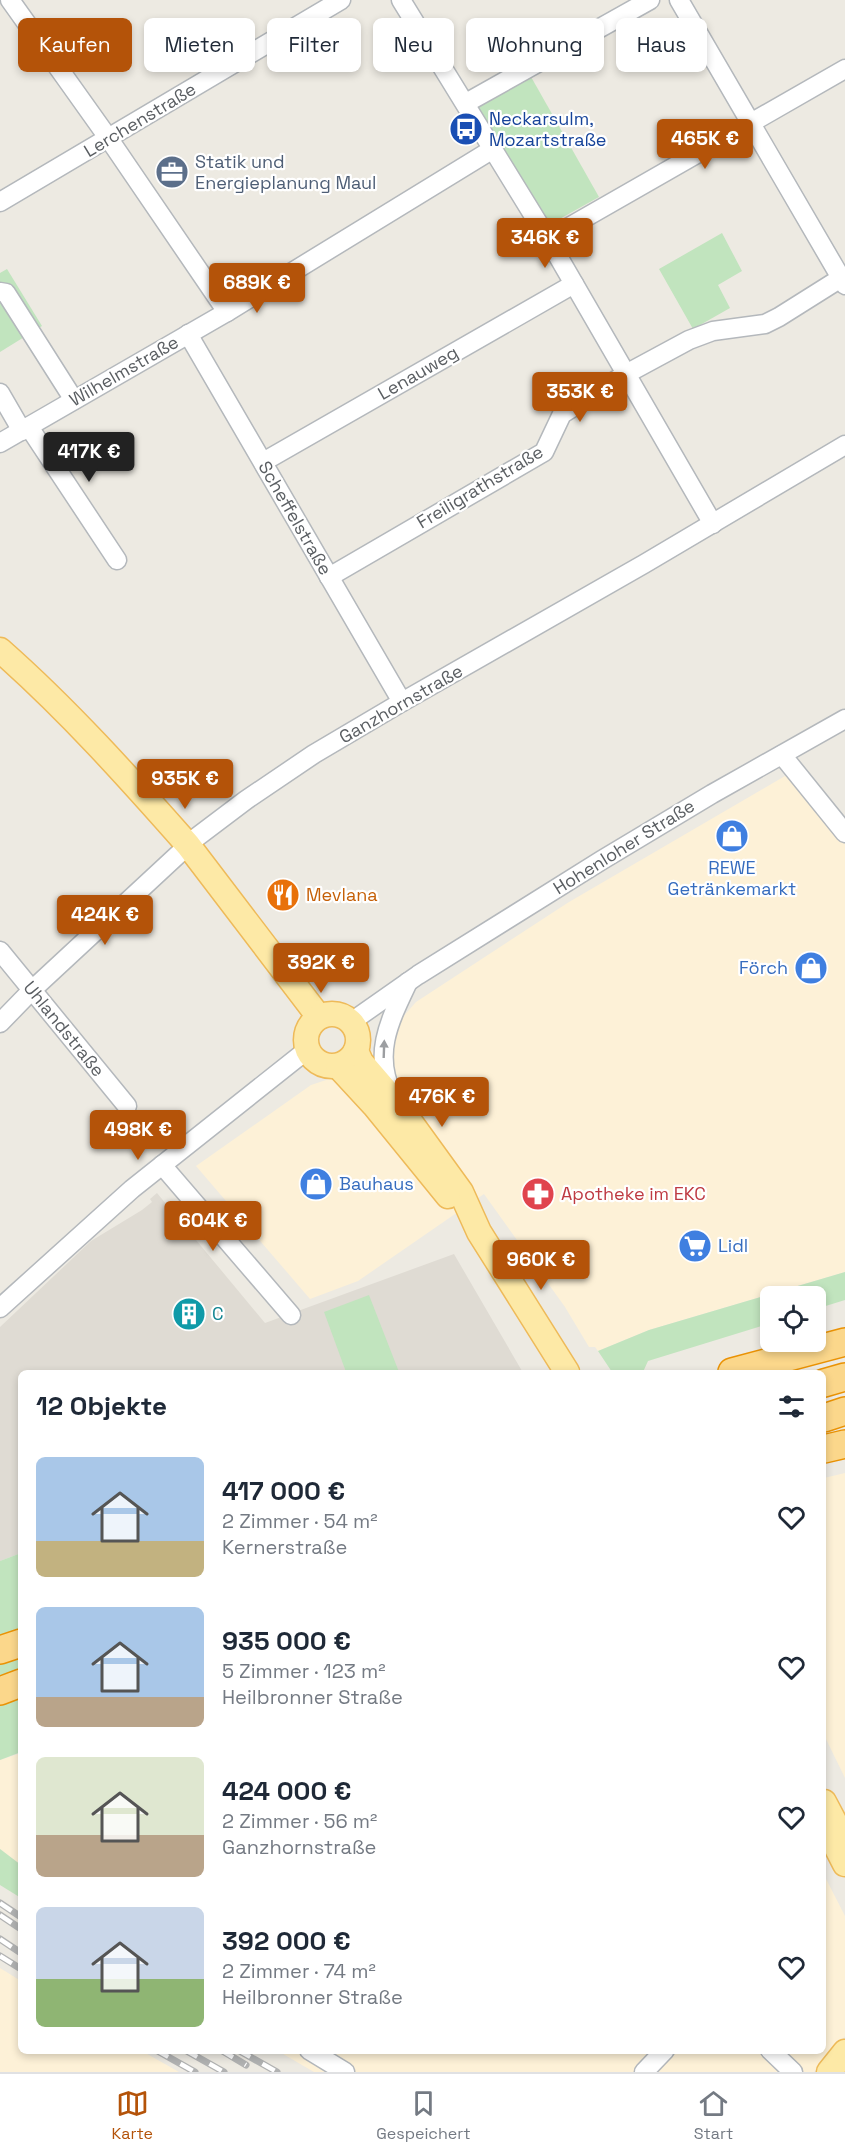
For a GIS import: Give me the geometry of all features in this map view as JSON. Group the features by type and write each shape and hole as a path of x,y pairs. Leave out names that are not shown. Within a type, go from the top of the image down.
{"highway":[{"path":"740,1370 845,1342"},
{"path":"826,1382 845,1377"},
{"path":"826,1417 845,1412"},
{"path":"826,1449 845,1444"},
{"path":"0,1650 18,1644"},
{"path":"0,1691 18,1684"}],"main road":[{"path":"0,650 39,684 100,746 188,845 319,1017"},
{"path":"347,1058 357,1036 351,1022 336,1014 319,1017 311,1024 305,1041 312,1058 328,1066 347,1058 361,1062 398,1105 461,1192 479,1232 566,1370"},
{"path":"347,1058 374,1105 429,1175 479,1232"},
{"path":"826,1809 845,1876"},
{"path":"833,1834 845,1864"},
{"path":"829,2072 845,2052"}],"street":[{"path":"10,0 109,138 227,312"},
{"name":"Lerchenstraße","path":"0,202 341,0"},
{"path":"401,0 548,239 713,524"},
{"path":"466,103 650,0"},
{"path":"679,0 843,282"},
{"path":"548,239 845,69"},
{"name":"Wilhelmstraße","path":"0,443 227,312 493,149"},
{"name":"Freiligrathstraße","path":"329,577 544,452 562,414 626,374 690,340 713,332 765,324 843,282"},
{"name":"Lenauweg","path":"263,462 574,284"},
{"path":"0,292 6,293 74,400"},
{"name":"Scheffelstraße","path":"188,334 402,702"},
{"path":"0,393 117,560"},
{"name":"Ganzhornstraße","path":"0,1023 32,990 188,845 246,800 314,754 713,524 845,445"},
{"name":"Hohenloher Straße","path":"351,1022 408,982 612,854 845,719"},
{"path":"782,756 845,833"},
{"name":"Uhlandstraße","path":"0,951 127,1106"},
{"path":"398,1105 388,1086 383,1047 390,1021 408,982"},
{"path":"0,1308 126,1194 307,1050"},
{"path":"162,1165 291,1315"},
{"path":"316,2054 345,2072"},
{"path":"644,2072 661,2054"},
{"path":"774,2054 793,2072"}],"shaded area":[{"path":"785,776 795,782 845,844 845,1272 798,1286 760,1286 760,1297 649,1330 598,1351 595,1347 589,1347 565,1307 484,1194 358,1281 310,1299 196,1166 311,1085 356,1070 416,1002 569,902"},
{"path":"157,1193 265,1323 454,1254 521,1370 18,1370 18,1554 0,1561 0,1327 91,1241 142,1210 152,1202 150,1199"},
{"path":"845,1473 845,1778 826,1739 826,1478"},
{"path":"18,1754 18,1863 0,1849 0,1760"},
{"path":"826,1879 845,1916 845,2036 814,2072 314,2072 283,2054 826,2054"},
{"path":"0,1968 18,1979 18,2054 147,2054 179,2072 0,2072"}],"green space":[{"path":"530,75 599,197 556,221 545,219 476,104"},
{"path":"722,233 742,271 718,285 730,308 693,329 659,269"},
{"path":"7,269 42,326 0,352 0,273"},
{"path":"845,1272 845,1300 826,1306 826,1286 798,1286"},
{"path":"369,1295 398,1370 345,1370 324,1312"},
{"path":"760,1297 760,1326 648,1361 644,1370 611,1370 598,1351 649,1330"},
{"path":"18,1554 18,1753 0,1760 0,1561"},
{"path":"0,1849 18,1863 18,1896 0,1885"}],"railway":[{"path":"0,1903 18,1915"},
{"path":"0,1915 18,1927"},
{"path":"0,1939 18,1951"},
{"path":"0,1956 18,1967"},
{"path":"163,2054 195,2072"},
{"path":"192,2054 224,2072"},
{"path":"228,2054 246,2065"},
{"path":"245,2054 277,2072"}],"place":[{"name":"Neckarsulm, Mozartstraße","path":"466,129"},
{"name":"Statik und Energieplanung Maul","path":"172,172"},
{"name":"REWE Getränkemarkt","path":"732,836"},
{"name":"Mevlana","path":"283,895"},
{"name":"Förch","path":"811,968"},
{"name":"Bauhaus","path":"316,1184"},
{"name":"Apotheke im EKC","path":"538,1194"},
{"name":"Lidl","path":"695,1246"},
{"name":"C","path":"189,1314"}]}
